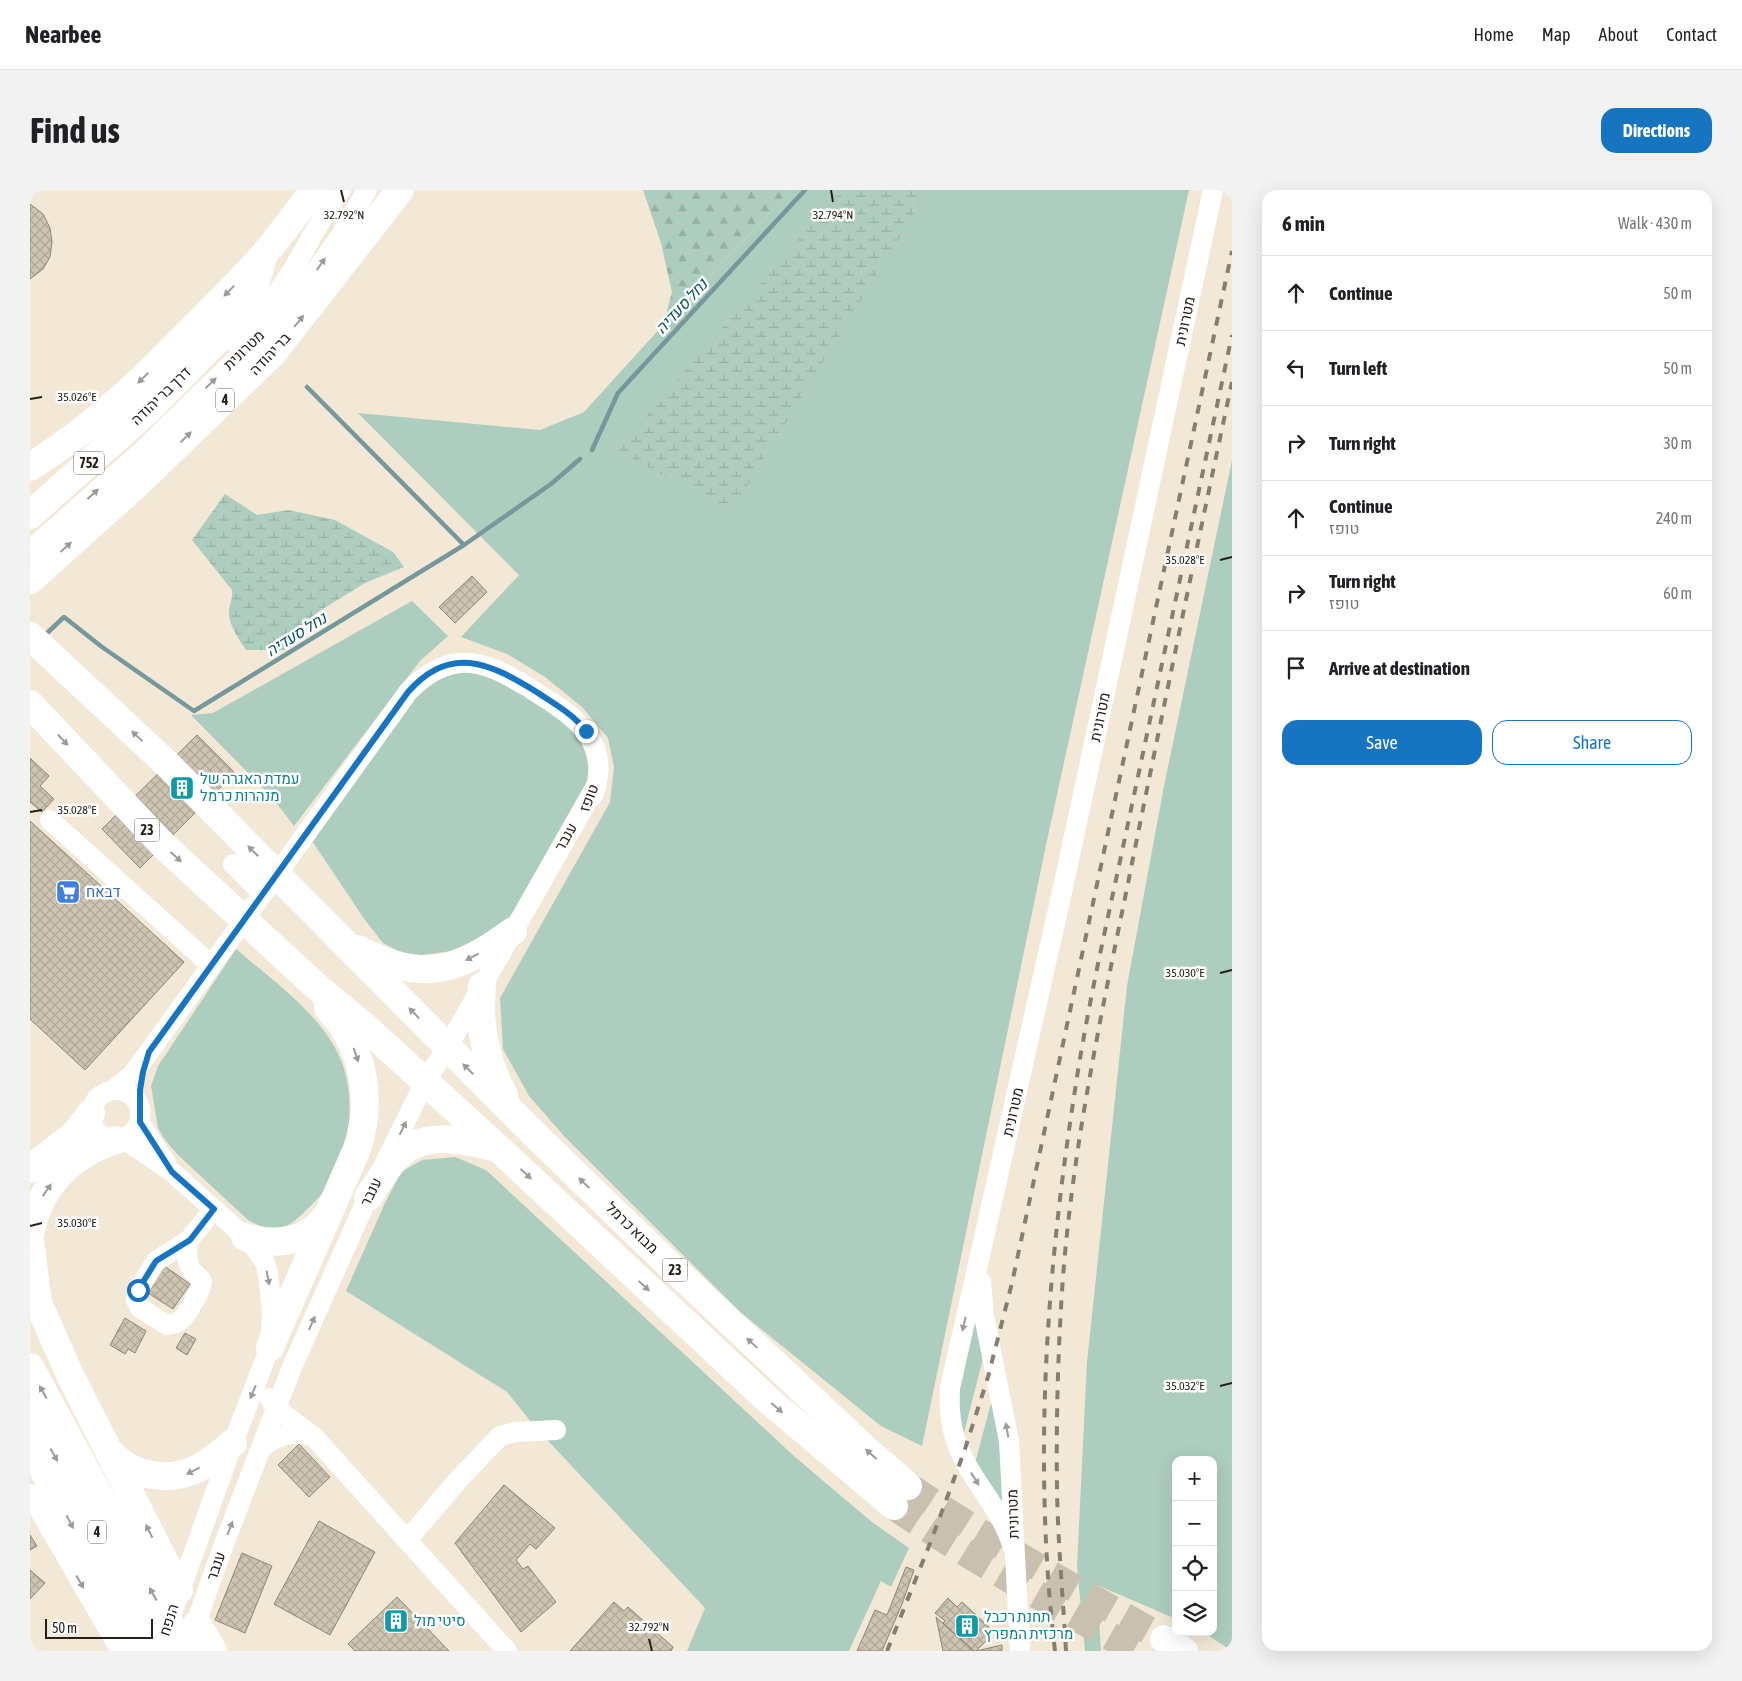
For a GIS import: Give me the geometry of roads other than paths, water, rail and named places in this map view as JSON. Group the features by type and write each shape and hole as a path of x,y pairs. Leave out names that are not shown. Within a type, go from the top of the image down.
{"highway":[{"path":"30,467 51,454 93,422 132,389 262,256 314,190"},
{"name":"בר יהודה","path":"30,580 138,484 273,353 399,192"},
{"name":"דרך בר יהודה","path":"30,515 148,410 234,323 255,284 262,256"},
{"name":"23","path":"32,638 167,764 448,1048"},
{"name":"23","path":"30,704 163,845 300,972 363,1025 426,1082"},
{"path":"339,939 382,961 407,968 436,969 475,957 513,931"},
{"path":"270,1347 357,1149 363,1131 366,1105 365,1092 356,1054 345,1030 300,972"},
{"path":"482,986 480,1017 486,1055 494,1076 515,1116"},
{"name":"מבוא כרמל","path":"426,1082 768,1400 836,1459 901,1496 886,1469 515,1116 448,1048"},
{"path":"30,1170 76,1133 91,1113"},
{"path":"30,1235 40,1201 54,1180 71,1164 88,1152 120,1139"},
{"path":"368,1197 395,1158 420,1142 451,1139 498,1148"},
{"path":"245,1237 269,1242 281,1242 298,1238 309,1233 322,1223 330,1211"},
{"path":"30,1239 33,1280 32,1301 179,1590"},
{"name":"4","path":"30,1367 155,1598 186,1651"},
{"name":"4","path":"30,1412 163,1645"},
{"path":"108,1450 124,1465 136,1472 160,1477 171,1477 181,1476 197,1469 215,1458 233,1443"},
{"path":"196,1624 212,1651"}],"main road":[{"path":"30,1448 116,1606 140,1630 150,1634 163,1645 196,1624"},
{"path":"102,1582 121,1650"},
{"path":"116,1606 121,1650"}],"street":[{"name":"מטרונית","path":"148,410 219,353 269,303 341,190"},
{"name":"מטרונית","path":"30,550 140,452 260,335 293,300 341,235 367,190"},
{"name":"מטרונית","path":"1014,1548 1004,1526 960,1452 955,1439 950,1414 950,1388 1064,882 1214,190"},
{"name":"טופז","path":"113,1090 132,1075 408,692 425,676 446,665 472,663 500,671 572,716 586,731 597,757 597,784 582,819 513,931"},
{"path":"50,820 211,965"},
{"path":"233,864 262,894"},
{"name":"ענבר","path":"196,1624 224,1544 292,1367 368,1197 426,1082 448,1048 513,931"},
{"path":"120,1139 137,1129 140,1114 140,1090 149,1052"},
{"path":"121,1090 135,1098 140,1114 172,1172 120,1139 101,1135 95,1128 91,1113 93,1104 98,1097 105,1092 121,1090"},
{"name":"ענבר","path":"172,1172 245,1237 262,1258 268,1273 272,1312 270,1347 179,1590"},
{"path":"190,1240 214,1209"},
{"name":"מטרונית","path":"983,1242 982,1302 1009,1441 1020,1651"},
{"path":"294,1292 271,1377 271,1402 314,1437 507,1651"},
{"path":"292,1367 291,1392 314,1437"},
{"path":"408,1539 459,1479 500,1436 516,1432 556,1430"},
{"path":"261,1450 269,1442 293,1434 306,1434 314,1437"},
{"path":"30,1494 121,1650"},
{"path":"179,1590 196,1624"},
{"name":"הנפח","path":"163,1645 179,1590"},
{"name":"הנפח","path":"186,1651 196,1624"}],"waterway":[{"name":"נחל סעדיה","path":"592,450 618,393 805,190"},
{"path":"307,387 464,545"},
{"name":"נחל סעדיה","path":"44,636 64,617 102,647 194,711 464,545 551,484 580,459"}],"tunnel":[{"path":"908,1486 1002,1546 1164,1639"},
{"path":"894,1506 983,1563 1136,1651"}],"railway":[{"path":"887,1651 964,1452 988,1377 1012,1283 1232,251"},
{"path":"1055,1651 1048,1581 1044,1441 1050,1300 1065,1160 1094,986 1232,335"},
{"path":"1066,1651 1059,1550 1057,1410 1063,1277 1074,1179 1089,1081 1107,984 1232,382"}],"place":[{"name":"עמדת האגרה של מנהרות כרמל","path":"182,788"},
{"name":"דבאח","path":"68,892"},
{"name":"סיטי מול","path":"396,1621"},
{"name":"תחנת רכבל מרכזית המפרץ","path":"967,1626"}]}
